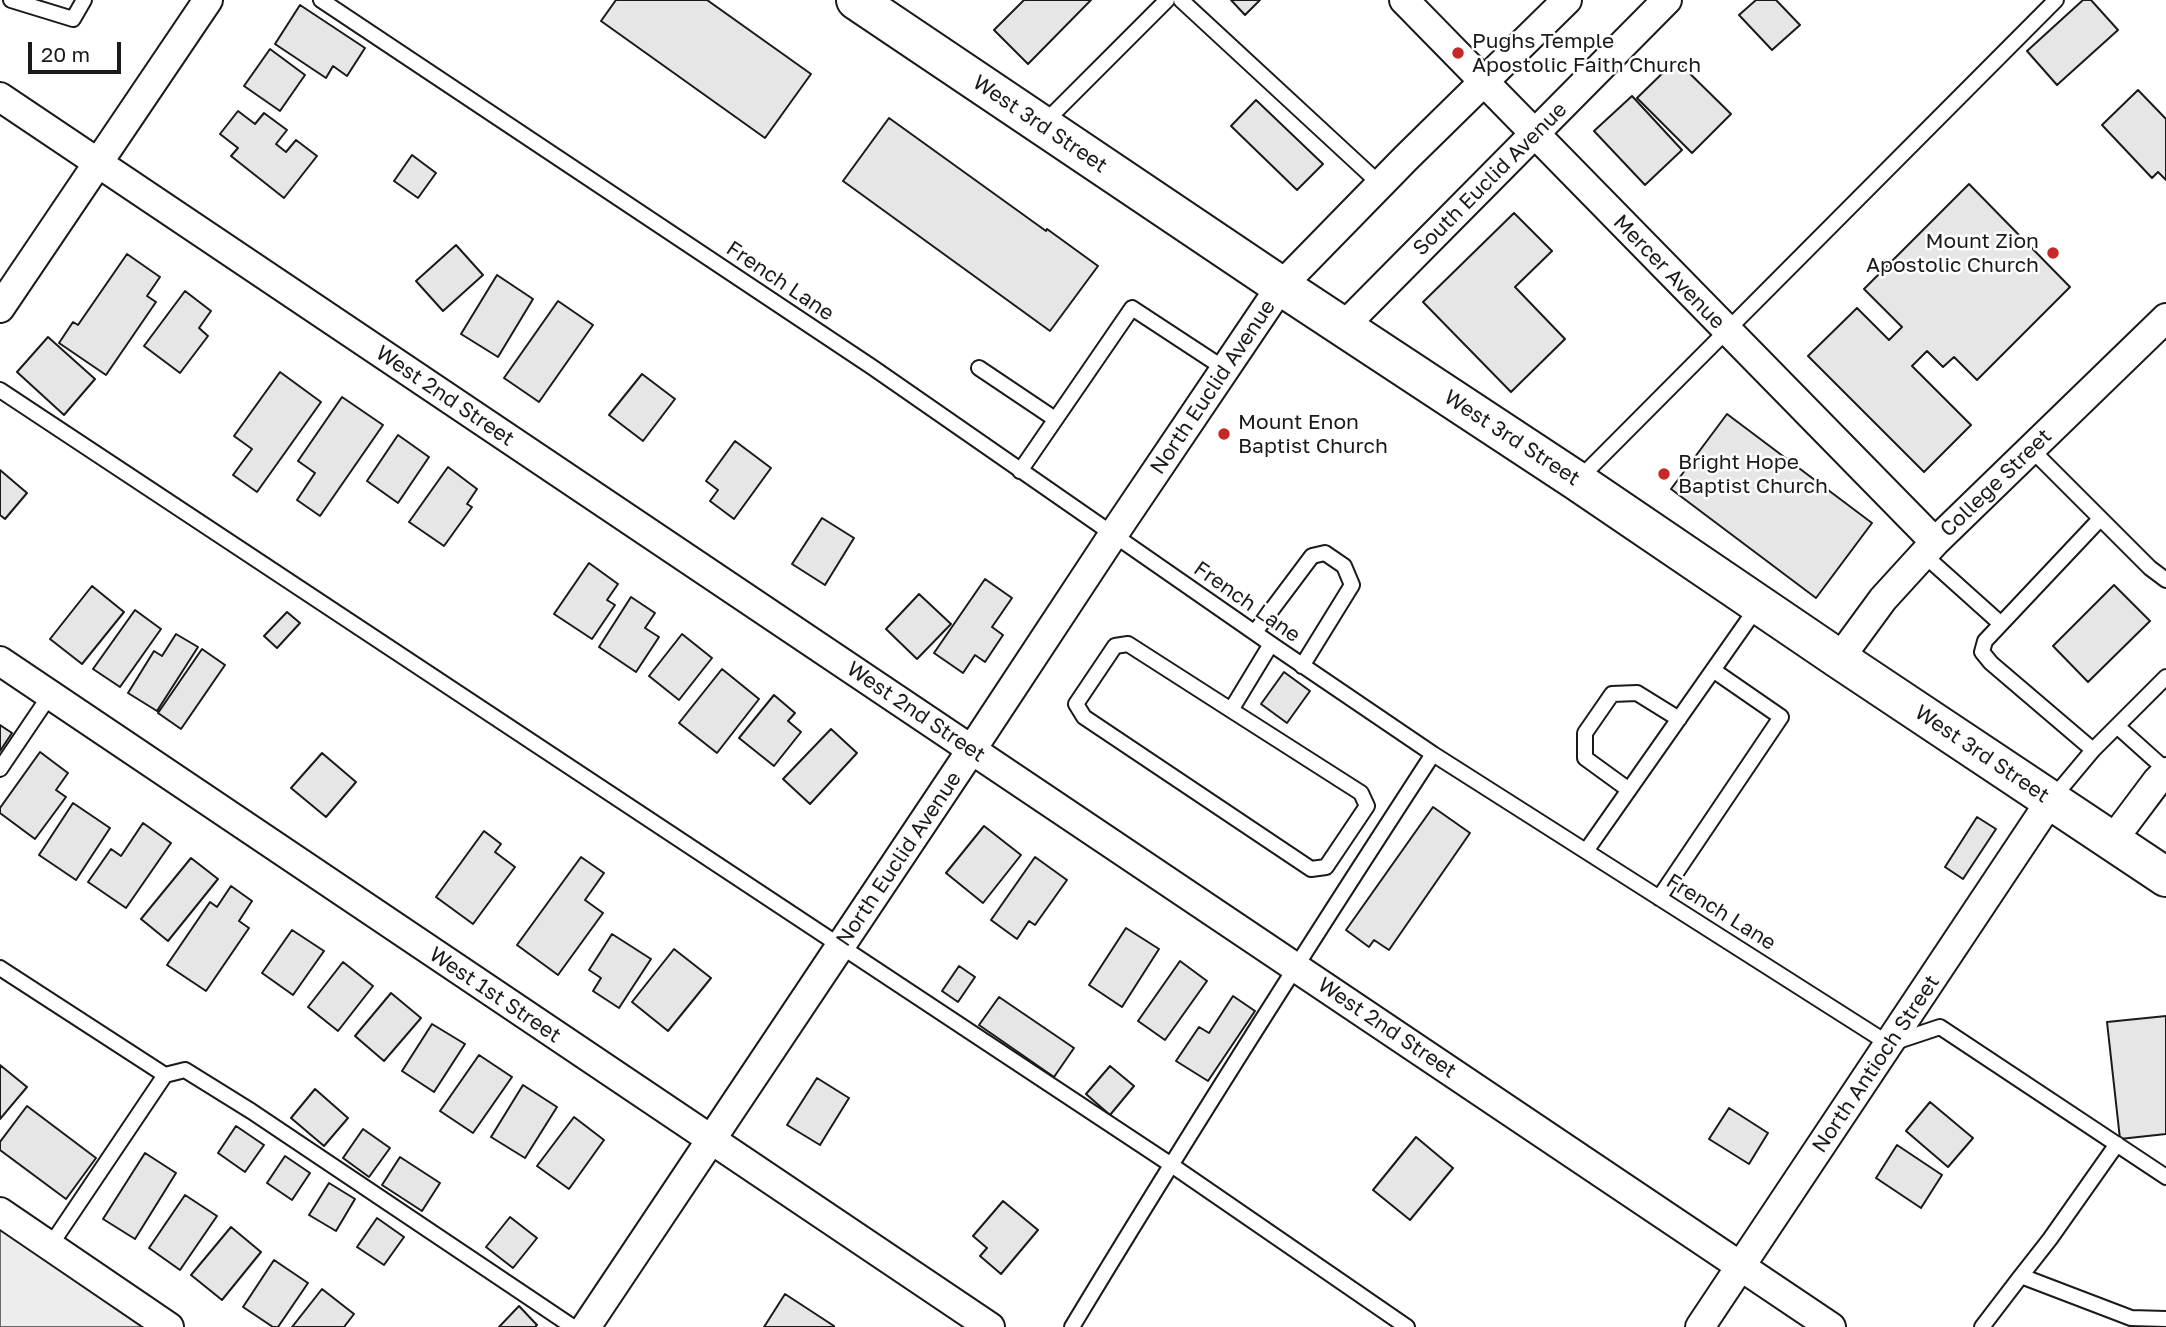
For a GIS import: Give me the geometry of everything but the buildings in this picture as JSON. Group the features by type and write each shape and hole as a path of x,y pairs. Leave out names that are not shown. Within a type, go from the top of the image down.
{"main road":[{"name":"West 3rd Street","path":"856,0 2166,877"}],"street":[{"path":"0,308 208,0"},
{"name":"Mercer Avenue","path":"1404,0 1727,331 1929,548"},
{"path":"1281,286 1380,184 1567,0"},
{"name":"South Euclid Avenue","path":"1343,327 1667,0"},
{"name":"West 2nd Street","path":"0,97 1831,1327"},
{"name":"North Euclid Avenue","path":"586,1327 1281,286"},
{"name":"College Street","path":"1839,659 1882,599 1929,548 2166,318"},
{"name":"West 1st Street","path":"0,661 990,1327"},
{"path":"2112,841 2166,771"},
{"name":"North Antioch Street","path":"1700,1327 2051,800"},
{"path":"0,1212 169,1327"}],"lane":[{"path":"12,0 73,19 84,0"},
{"name":"French Lane","path":"321,0 860,359 1433,754 1889,1044"},
{"path":"1041,126 1167,0"},
{"path":"1181,0 1380,184"},
{"path":"1577,481 2056,0"},
{"path":"1020,471 1132,308 1225,369"},
{"path":"979,368 1055,419"},
{"path":"0,390 1170,1164 1408,1327"},
{"path":"2031,449 2100,519 2166,580"},
{"path":"2093,750 1982,652 1985,641 2100,519"},
{"path":"1929,548 2001,624"},
{"path":"1255,632 1312,556 1325,552 1344,566 1352,585 1302,666"},
{"path":"1586,851 1759,605"},
{"path":"1128,644 1231,710 1361,793 1367,806 1326,867 1311,869 1084,717 1076,704 1115,646 1128,644"},
{"path":"1231,710 1271,644"},
{"path":"1658,898 1780,718 1713,670"},
{"path":"2051,800 2093,750 2166,677"},
{"path":"1629,790 1585,758 1585,733 1612,694 1637,692 1679,719"},
{"path":"0,769 50,695"},
{"path":"2117,726 2166,771"},
{"path":"1072,1327 1170,1164 1433,754"},
{"path":"0,968 165,1075"},
{"path":"1889,1044 1940,1027 2166,1177"},
{"path":"50,1246 165,1075 185,1070 251,1111 573,1327"},
{"path":"1982,1327 2117,1144"},
{"path":"2021,1276 2130,1323 2166,1319"}],"shaded area":[{"path":"0,1212 169,1327 0,1327"}],"place":[{"name":"Pughs Temple Apostolic Faith Church","path":"1458,53"},
{"name":"Mount Zion Apostolic Church","path":"2053,253"},
{"name":"Mount Enon Baptist Church","path":"1224,434"},
{"name":"Bright Hope Baptist Church","path":"1664,474"}]}
